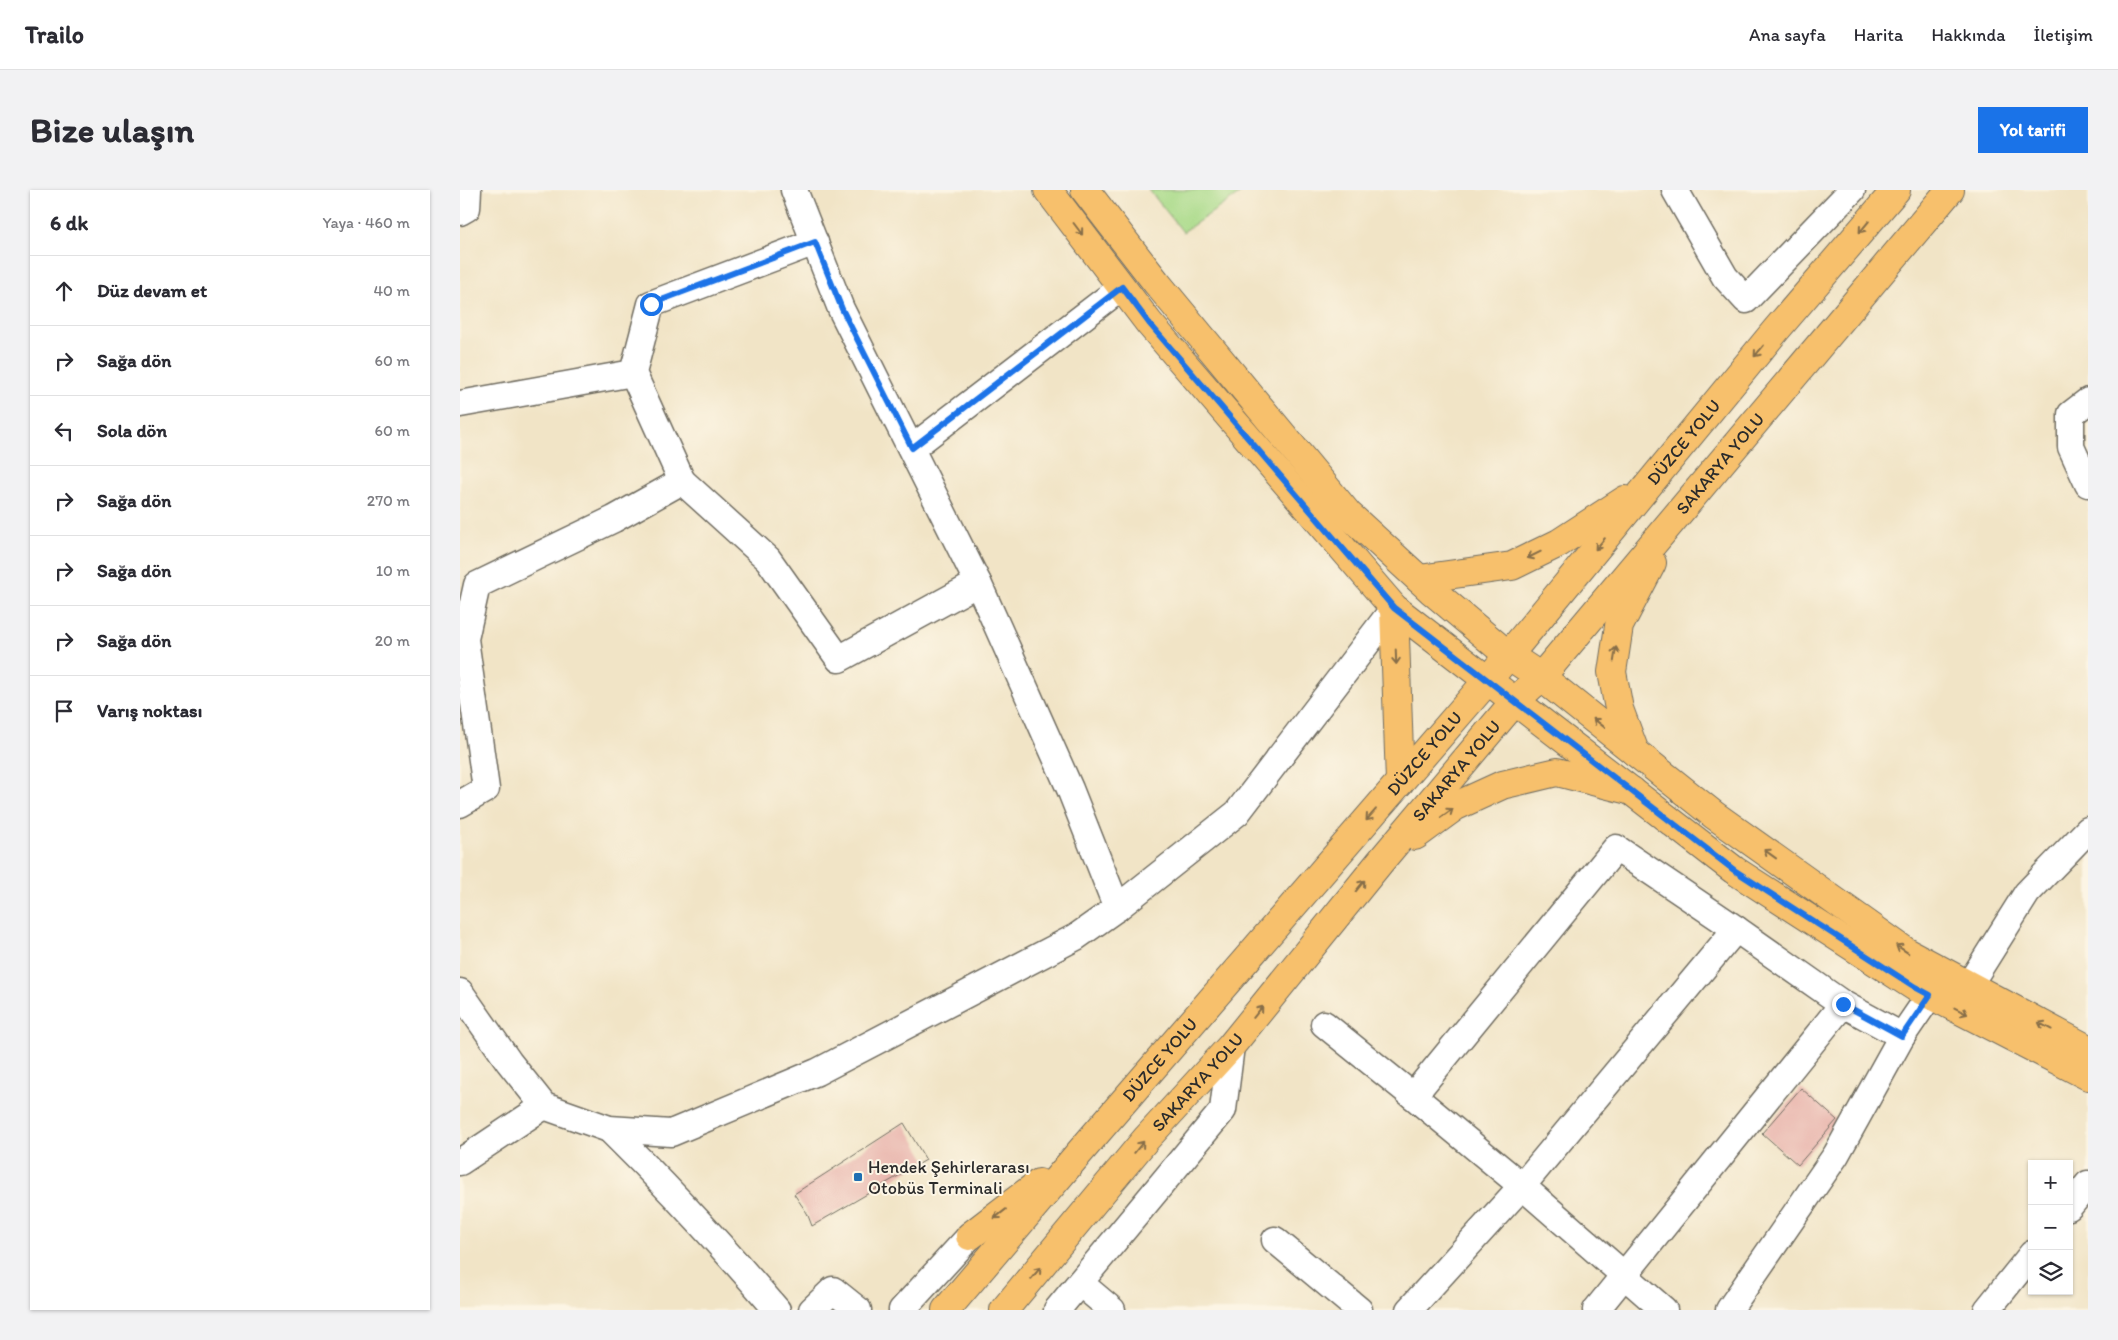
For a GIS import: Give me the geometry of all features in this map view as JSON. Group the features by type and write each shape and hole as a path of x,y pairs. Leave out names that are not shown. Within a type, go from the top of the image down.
{"main road":[{"path":"1048,190 1149,323 1394,608 1734,870 1915,987 2088,1076"},
{"path":"1085,190 1156,282 1348,514 1419,579 1508,655 1542,678 1714,815 1905,951 2088,1049"},
{"name":"DÜZCE YOLU","path":"946,1310 1488,680 1896,190"},
{"name":"SAKARYA YOLU","path":"1004,1310 1146,1139 1231,1046 1380,862 1515,701 1542,678 1950,190"},
{"path":"1419,579 1512,566 1560,543 1650,484"},
{"path":"1635,752 1619,709 1612,672 1619,626 1674,519"},
{"path":"1394,608 1400,782"},
{"path":"1380,862 1456,806 1502,785 1557,772 1632,791"},
{"path":"970,1236 1080,1152"}],"street":[{"path":"460,212 467,208 468,190"},
{"path":"794,190 842,309 978,583 1070,789 1117,908"},
{"path":"1675,190 1725,277 1746,300 1852,190"},
{"path":"815,242 651,304 633,373 682,481 768,559 839,659 978,583"},
{"path":"912,448 1122,287"},
{"path":"460,404 633,373"},
{"path":"2088,401 2071,414 2071,447 2088,484"},
{"path":"460,804 486,789 465,639 477,585 614,519 682,481"},
{"path":"460,992 509,1062 544,1106 609,1129 672,1133 817,1072 1076,937 1117,908 1237,813 1394,608"},
{"path":"1969,985 2026,893 2088,830"},
{"path":"1413,1096 1616,848 1843,1004 1902,1036"},
{"path":"1409,1310 1522,1186 1736,929"},
{"path":"1730,1310 1836,1156 1902,1036 1930,995"},
{"path":"1596,1310 1843,1004"},
{"path":"1324,1024 1522,1186 1664,1310"},
{"path":"1057,1310 1223,1110 1231,1046"},
{"path":"460,1162 544,1106"},
{"path":"609,1129 727,1251 777,1310"},
{"path":"2071,1205 2088,1184"},
{"path":"902,1310 970,1236"},
{"path":"1275,1240 1359,1310"},
{"path":"1987,1310 2028,1259"},
{"path":"1080,1283 1112,1310"},
{"path":"812,1310 833,1290 858,1310"}],"green space":[{"path":"1149,190 1245,190 1183,232"}],"building":[{"path":"1801,1088 1837,1120 1798,1165 1762,1133"},
{"name":"Hendek Şehirlerarası Otobüs Terminali","path":"904,1123 926,1160 812,1226 807,1213 794,1194"}],"place":[{"name":"Hendek Şehirlerarası Otobüs Terminali","path":"858,1177"}],"route":[{"path":"651,304 815,242 842,309 912,448 1122,287 1149,323 1394,608 1734,870 1930,995 1902,1036 1843,1004"}]}
